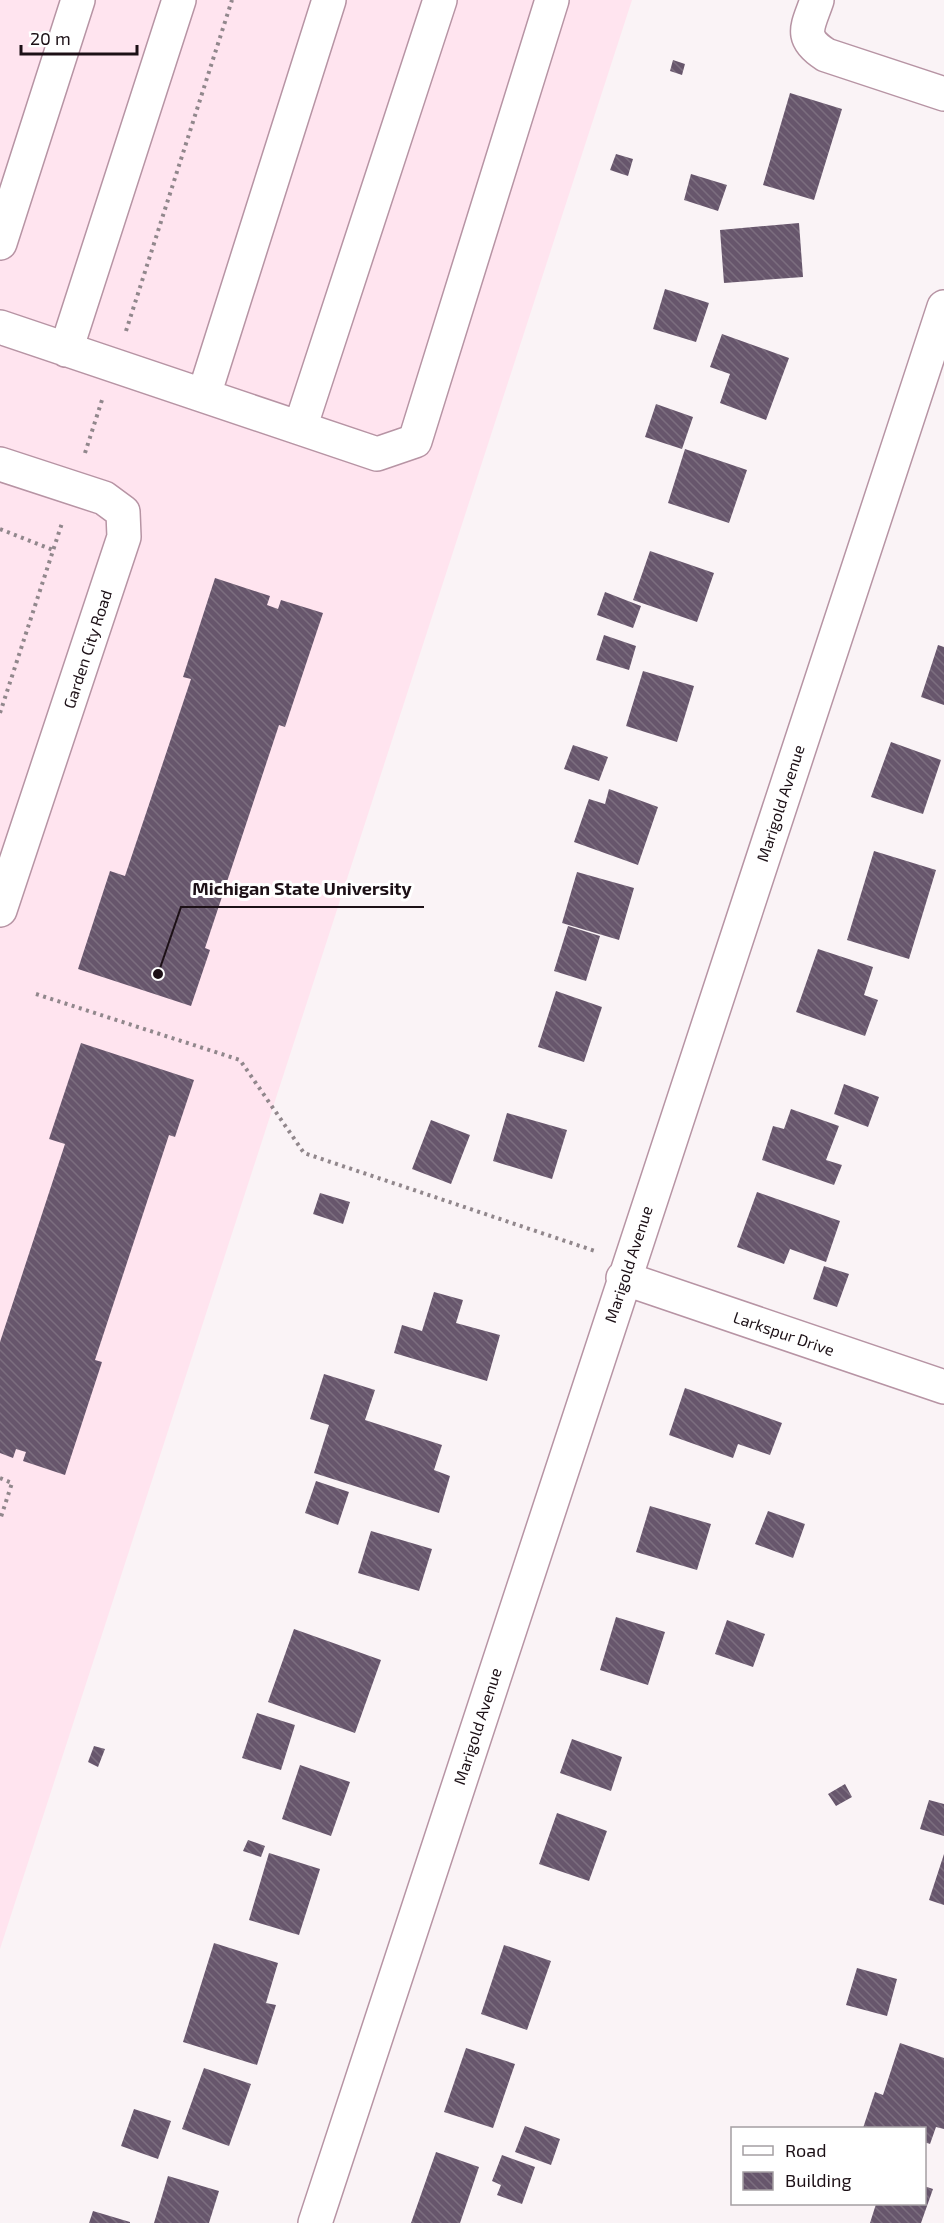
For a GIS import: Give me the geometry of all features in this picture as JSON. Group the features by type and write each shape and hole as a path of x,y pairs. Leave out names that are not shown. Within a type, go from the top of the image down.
{"street":[{"path":"0,243 78,0"},
{"path":"66,350 179,0"},
{"path":"204,395 329,0"},
{"path":"300,428 440,0"},
{"path":"0,327 376,453 415,441 552,0"},
{"path":"817,0 806,32 811,45 826,55 944,94"},
{"name":"Marigold Avenue","path":"315,2223 944,307"},
{"name":"Garden City Road","path":"0,464 104,498 123,512 124,537 0,910"},
{"name":"Larkspur Drive","path":"626,1270 944,1387"}],"path":[{"path":"0,529 53,550"},
{"path":"36,994 240,1060 304,1153 626,1270"},
{"path":"0,1479 12,1482 0,1520"}],"shaded area":[{"path":"0,0 632,0 0,1949"}],"building":[{"path":"673,60 685,64 682,75 670,71"},
{"path":"790,93 842,109 814,200 763,185"},
{"path":"616,154 633,159 628,176 610,170"},
{"path":"691,174 727,185 718,211 684,200"},
{"path":"799,223 803,277 724,283 720,230"},
{"path":"665,289 709,303 696,342 653,329"},
{"path":"722,334 789,358 766,420 720,403 730,374 710,367"},
{"path":"656,404 693,417 682,449 645,437"},
{"path":"685,449 747,470 729,523 668,503"},
{"path":"650,551 714,573 697,622 633,600"},
{"path":"215,578 270,596 267,605 278,609 281,600 323,613 285,727 279,725 205,948 210,950 191,1006 78,969 110,871 125,876 191,679 183,677"},
{"path":"605,592 641,606 633,628 597,615"},
{"path":"604,635 636,646 629,670 596,660"},
{"path":"938,645 944,647 944,705 921,697"},
{"path":"643,671 694,686 677,742 626,726"},
{"path":"891,742 941,760 923,814 871,797"},
{"path":"573,745 608,757 599,781 564,769"},
{"path":"609,789 658,807 638,865 574,842 589,799 605,804"},
{"path":"874,851 936,870 909,959 847,940"},
{"path":"577,872 634,888 619,940 562,923"},
{"path":"568,926 600,936 586,981 554,971"},
{"path":"818,949 873,967 864,995 878,1000 865,1036 796,1012"},
{"path":"556,991 602,1007 584,1062 538,1047"},
{"path":"81,1043 194,1080 175,1137 169,1135 95,1360 102,1362 65,1475 23,1461 26,1452 16,1449 13,1458 0,1453 0,1342 65,1144 49,1139"},
{"path":"844,1084 879,1097 868,1127 834,1114"},
{"path":"791,1109 839,1126 826,1160 842,1165 834,1185 762,1160 773,1126 784,1129"},
{"path":"507,1113 567,1130 552,1179 493,1161"},
{"path":"431,1120 470,1135 451,1184 412,1169"},
{"path":"757,1192 840,1221 826,1262 790,1249 784,1264 737,1247"},
{"path":"320,1193 350,1202 343,1224 313,1214"},
{"path":"824,1266 849,1274 837,1307 813,1299"},
{"path":"434,1292 463,1300 456,1323 500,1335 487,1381 394,1353 402,1325 422,1331"},
{"path":"324,1374 375,1390 365,1420 442,1445 434,1470 450,1476 439,1513 314,1473 329,1425 310,1419"},
{"path":"685,1388 782,1423 770,1455 738,1444 733,1458 669,1435"},
{"path":"316,1481 349,1492 338,1525 305,1513"},
{"path":"650,1506 711,1524 697,1570 636,1552"},
{"path":"768,1511 805,1524 793,1558 755,1544"},
{"path":"371,1531 432,1549 419,1591 358,1573"},
{"path":"616,1617 665,1632 648,1685 600,1670"},
{"path":"727,1620 765,1634 753,1667 715,1654"},
{"path":"294,1629 381,1660 355,1733 268,1702"},
{"path":"257,1713 295,1725 281,1770 242,1758"},
{"path":"572,1739 622,1757 611,1791 560,1773"},
{"path":"94,1746 105,1749 98,1767 88,1762"},
{"path":"300,1765 350,1782 331,1836 282,1819"},
{"path":"845,1784 852,1797 836,1806 828,1794"},
{"path":"929,1800 944,1804 944,1836 920,1829"},
{"path":"557,1813 607,1831 589,1881 539,1864"},
{"path":"248,1840 265,1846 261,1857 243,1851"},
{"path":"269,1853 320,1869 299,1935 249,1920"},
{"path":"944,1854 944,1905 929,1900"},
{"path":"214,1943 278,1963 266,2003 276,2005 257,2065 183,2042"},
{"path":"504,1945 551,1961 527,2030 481,2014"},
{"path":"857,1968 897,1979 887,2016 846,2005"},
{"path":"900,2043 944,2058 944,2129 936,2127 930,2144 926,2143 926,2127 863,2127 875,2092 883,2095"},
{"path":"466,2048 515,2064 493,2128 444,2112"},
{"path":"204,2068 251,2084 229,2146 182,2129"},
{"path":"134,2109 171,2121 158,2159 121,2146"},
{"path":"525,2126 560,2139 551,2165 515,2152"},
{"path":"436,2152 479,2167 460,2223 411,2223"},
{"path":"502,2155 535,2167 522,2204 497,2195 501,2185 492,2181"},
{"path":"168,2176 219,2191 209,2223 154,2223"},
{"path":"926,2187 933,2189 921,2223 870,2223 876,2205 926,2205"},
{"path":"93,2211 130,2222 130,2223 89,2223"}],"place":[{"name":"Michigan State University","path":"158,974"}]}
